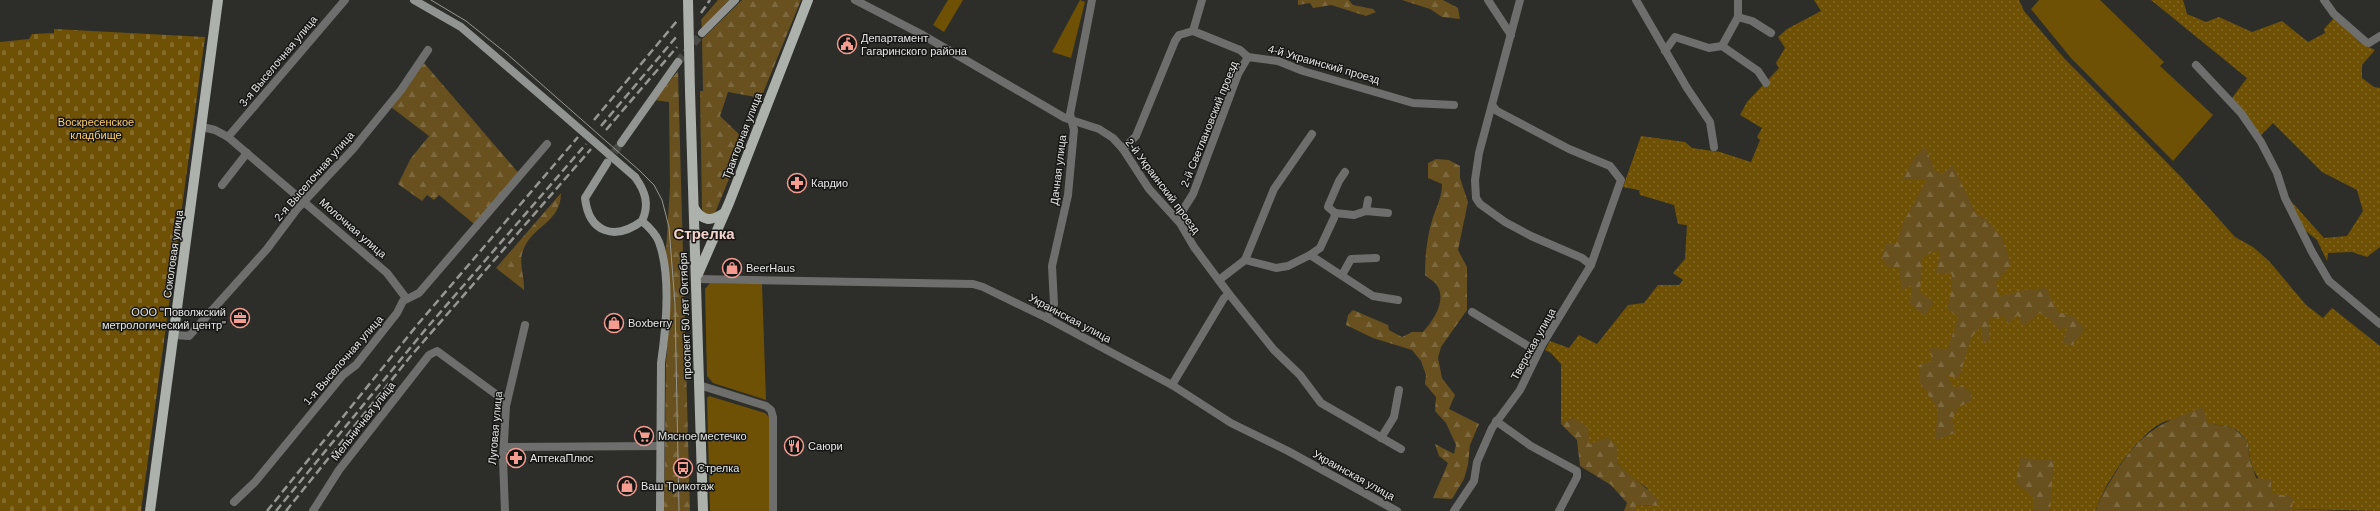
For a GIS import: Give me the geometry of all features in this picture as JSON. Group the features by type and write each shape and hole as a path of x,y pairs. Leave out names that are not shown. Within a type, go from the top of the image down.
{"main road":[{"name":"Соколовая улица","path":"150,511 218,0"},
{"name":"проспект 50 лет Октября","path":"688,0 703,511"},
{"name":"Тракторная улица","path":"696,280 808,0"},
{"path":"694,208 699,216 705,219 716,219 724,213"}],"street":[{"name":"3-я Выселочная улица","path":"228,137 345,0"},
{"path":"414,0 461,27 635,177 645,193 647,205 642,221 624,231 608,232 601,228 590,217 585,198 607,163"},
{"path":"702,33 735,0"},
{"name":"2-й Украинский проезд","path":"855,0 921,34 1072,120 1099,129 1113,138 1124,149 1149,189 1175,217 1229,294 1274,350 1300,375 1321,403 1401,449"},
{"name":"Дачная улица","path":"1047,318 1054,304 1052,266 1068,195 1074,130 1070,114 1092,0"},
{"path":"1124,149 1136,136 1179,35 1193,31 1202,0"},
{"path":"1488,0 1511,35"},
{"path":"1520,0 1479,153 1475,180 1476,198 1480,204 1531,236 1582,258 1591,265"},
{"path":"1722,46 1738,17 1738,0"},
{"path":"2324,0 2334,14 2369,43 2380,36"},
{"path":"1638,2 1665,51 1710,122 1714,148"},
{"path":"1738,17 1752,21 1771,33"},
{"name":"4-й Украинский проезд","path":"1193,31 1240,50 1248,57 1278,61 1303,71 1413,103 1454,105"},
{"path":"1665,51 1675,37 1708,48 1722,46 1758,71 1766,83"},
{"name":"2-я Выселочная улица","path":"174,336 189,336 267,249 305,201 353,149 401,90 428,50"},
{"name":"2-й Светлановский проезд","path":"1175,217 1181,214 1193,194 1238,74 1248,57"},
{"path":"621,143 678,62"},
{"path":"2196,65 2241,113 2261,142 2295,219 2329,281 2337,290 2380,324"},
{"name":"Тверская улица","path":"1454,511 1464,499 1474,481 1480,454 1496,421 1520,390 1538,352 1591,265 1621,180 1610,166 1569,149 1497,111 1492,105"},
{"name":"Молочная улица","path":"202,127 215,130 228,137 305,201 387,273 406,298"},
{"path":"1219,280 1245,260 1274,189 1289,164 1296,160 1312,134"},
{"name":"1-я Выселочная улица","path":"234,502 256,482 343,375 356,364 397,313 406,298 419,293 546,144"},
{"path":"222,185 247,153"},
{"path":"1345,172 1328,207 1335,213 1354,215 1366,211 1388,213"},
{"path":"1366,211 1368,200"},
{"path":"1245,260 1276,268 1288,266 1310,255 1320,248 1335,213"},
{"path":"642,221 659,241 665,278 664,341 661,363 660,511"},
{"path":"1310,255 1374,296 1398,300"},
{"path":"1342,275 1351,259 1376,258"},
{"name":"Украинская улица","path":"696,280 973,284 983,287 1047,318 1172,385 1232,423 1288,451 1397,511"},
{"path":"1172,385 1224,298 1229,294"},
{"path":"1472,312 1538,352"},
{"name":"Луговая улица","path":"505,511 504,447 507,401 524,325"},
{"name":"Мельничная улица","path":"313,511 339,470 429,355 437,351 496,395 507,401"},
{"path":"699,385 766,406 771,410 773,417 773,511"},
{"path":"1381,438 1394,416 1399,390"},
{"path":"1496,421 1531,446 1577,471 1577,477 1559,511"},
{"path":"504,447 660,446"}],"green space":[{"path":"718,0 729,0 702,28 701,20"},
{"path":"742,0 801,0 761,98 728,92 720,116 745,140 715,213 712,215 704,213 702,209 700,91 703,91 702,39"},
{"path":"948,0 963,0 944,32 933,25"},
{"path":"1080,0 1085,2 1071,58 1052,52"},
{"path":"1298,0 1349,0 1353,5 1373,9 1376,12 1366,16 1331,5 1313,8 1310,3 1298,5"},
{"path":"1402,0 1443,0 1458,8 1460,19 1442,17 1430,9"},
{"path":"1814,0 2019,0 2024,11 2064,58 2183,179 2235,237 2253,247 2269,261 2306,305 2323,318 2332,308 2380,346 2380,511 2291,509 2260,481 2252,465 2248,442 2237,430 2231,427 2212,424 2166,421 2156,426 2134,447 2114,474 2100,500 2096,511 1636,511 1635,505 1658,506 1646,487 1629,476 1617,463 1617,446 1588,445 1573,418 1561,424 1561,364 1551,353 1545,350 1550,341 1569,348 1579,335 1597,344 1628,305 1644,303 1658,285 1679,285 1683,280 1673,273 1685,259 1687,225 1678,224 1674,205 1640,195 1639,190 1623,187 1641,136 1685,142 1692,148 1720,152 1751,162 1760,140 1757,137 1762,128 1740,115 1747,102 1779,68 1776,63 1785,48 1778,37 1787,29 1821,11"},
{"path":"2039,0 2100,0 2164,62 2160,66 2213,115 2173,161 2071,58 2031,9"},
{"path":"2151,0 2183,0 2187,14 2206,22 2219,17 2252,32 2282,21 2308,42 2325,33 2324,29 2334,18 2361,43 2375,50 2362,65 2362,78 2374,87 2380,88 2380,247 2367,257 2352,252 2328,253 2327,261 2317,240 2301,227 2289,199 2324,238 2347,236 2363,211 2357,190 2322,172 2273,123 2261,135 2232,98 2247,78"},
{"name":"Воскресенское кладбище","path":"54,29 205,37 141,511 0,511 0,42 29,39 32,34 54,33"},
{"path":"424,63 522,177 479,228 439,195 434,200 427,195 422,201 398,184 411,158 429,136 391,107"},
{"path":"678,71 690,511 664,511 666,362 668,339 666,251 670,187 669,102 654,100"},
{"path":"1925,146 1935,171 1942,174 1953,165 1976,214 1985,218 2002,237 2011,264 1996,283 1999,296 2024,290 2046,288 2058,312 2073,316 2085,329 2073,345 2062,344 2067,328 2058,329 2051,320 2040,313 2023,326 2018,315 2008,324 2004,316 1989,319 1989,342 1983,343 1981,326 1971,338 1959,378 1947,376 1955,389 1962,385 1972,393 1971,401 1959,407 1952,419 1955,433 1935,440 1938,409 1920,383 1919,365 1932,361 1930,348 1948,349 1958,317 1947,309 1951,293 1952,274 1936,273 1940,252 1934,251 1922,258 1920,292 1934,302 1925,316 1910,304 1912,285 1902,290 1899,268 1886,266 1882,257 1886,244 1896,244 1903,223 1927,179 1902,179 1914,158"},
{"path":"1436,159 1449,160 1460,166 1460,178 1468,202 1458,250 1467,267 1467,310 1441,347 1438,358 1442,378 1455,395 1449,409 1479,424 1470,445 1468,465 1464,479 1452,499 1433,498 1448,463 1439,456 1435,444 1454,454 1456,445 1446,423 1435,411 1436,397 1425,384 1426,375 1421,361 1412,350 1373,338 1346,325 1348,315 1353,310 1388,325 1389,330 1402,337 1412,332 1423,332 1438,310 1440,304 1440,291 1437,285 1425,275 1429,231 1442,189 1442,184 1428,178 1428,163"},
{"path":"561,193 560,203 556,211 551,218 532,236 523,251 521,265 524,290 496,268"},
{"path":"710,283 762,284 766,400 713,383 707,376 705,289"},
{"path":"709,396 765,413 769,417 769,511 710,511 707,398"},
{"path":"2203,407 2208,423 2234,428 2248,442 2249,455 2256,478 2271,480 2271,493 2293,497 2292,509 2343,511 2096,511 2101,497 2114,475 2124,460 2142,439 2161,425"},
{"path":"1573,418 1588,427 1589,444 1608,437 1617,446 1617,463 1659,501 1658,506 1636,505 1636,511 1624,511 1627,503 1611,485 1580,466 1577,440 1561,424"},
{"path":"2020,458 2054,460 2050,511 2033,511 2034,498 2016,483"}],"tunnel":[{"path":"678,62 702,33"},
{"path":"607,162 621,143"}],"tram line":[{"path":"431,0 466,21 506,53 640,171 654,185 662,200 669,227 675,304 679,511"}],"railway":[{"path":"701,13 710,0"},
{"path":"594,120 677,21"},
{"path":"601,126 677,36"},
{"path":"606,130 677,47"},
{"path":"267,511 418,324 578,137"},
{"path":"276,511 425,330 586,144"},
{"path":"286,511 410,357 591,149"}],"place":[{"name":"Департамент Гагаринского района","path":"847,44"},
{"name":"Кардио","path":"797,183"},
{"name":"BeerHaus","path":"732,268"},
{"name":"ООО \"Поволжский метрологический центр\"","path":"240,318"},
{"name":"Boxberry","path":"614,323"},
{"name":"Мясное местечко","path":"644,436"},
{"name":"Саюри","path":"794,446"},
{"name":"АптекаПлюс","path":"516,458"},
{"name":"Стрелка","path":"683,468"},
{"name":"Ваш Трикотаж","path":"627,486"}],"district":[{"name":"Стрелка","path":"704,234"}]}
